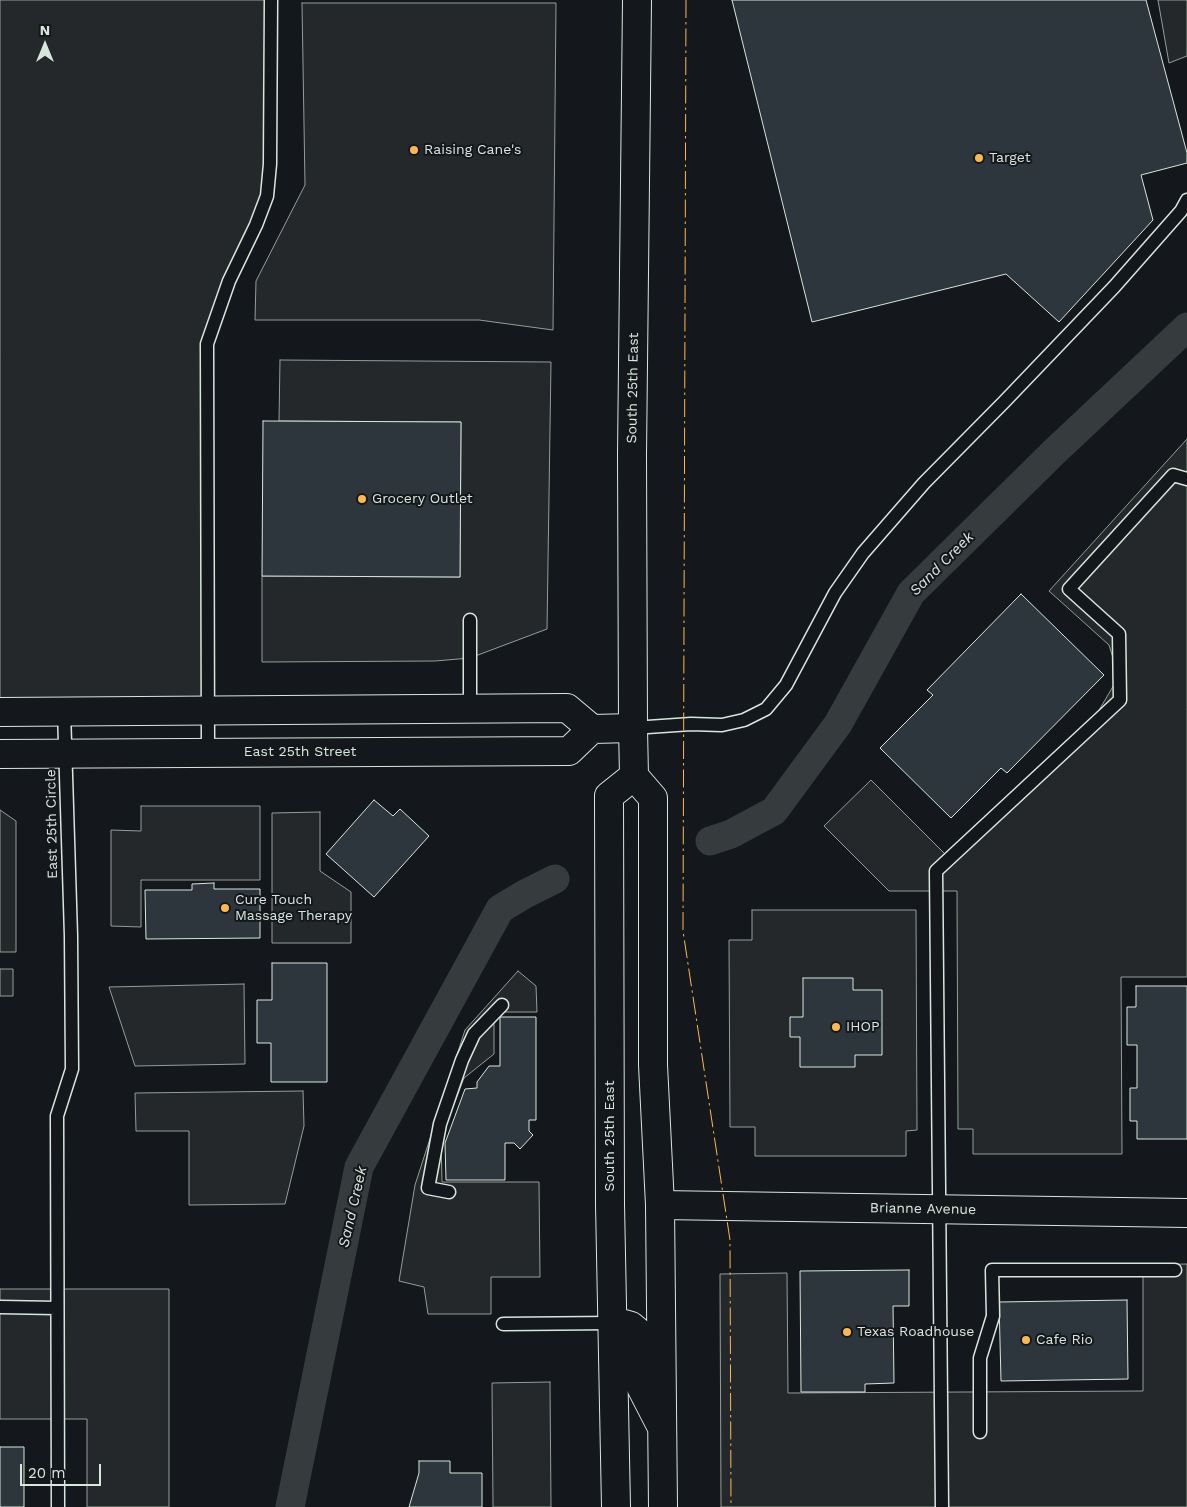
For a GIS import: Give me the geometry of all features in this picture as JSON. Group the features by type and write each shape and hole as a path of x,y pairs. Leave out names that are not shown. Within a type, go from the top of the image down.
{"main road":[{"name":"South 25th East","path":"616,1507 612,1323 609,796 634,776 632,455 637,0"},
{"path":"0,712 567,708 592,729 633,728"},
{"name":"East 25th Street","path":"0,754 569,751 592,729"},
{"path":"634,776 653,798 653,1065 660,1205 663,1507"},
{"name":"Brianne Avenue","path":"660,1205 1187,1213"},
{"path":"612,1323 631,1326 637,1331 641,1360 641,1386 662,1427"}],"lane":[{"path":"208,753 207,344 229,282 256,225 267,196 270,164 271,0"},
{"path":"633,728 691,724 722,725 744,720 766,709 786,685 835,593 863,553 924,483 1114,287 1182,211 1187,200"},
{"path":"942,1507 936,871 1120,700 1119,634 1069,589 1173,475 1187,479"},
{"path":"470,620 470,709"},
{"name":"East 25th Circle","path":"58,1507 58,1116 72,1069 71,936 64,711"},
{"path":"449,1192 428,1188 440,1124 462,1060 474,1034 502,1005"},
{"path":"980,1432 980,1358 993,1316 992,1270 1175,1270"},
{"path":"0,1307 58,1308"},
{"path":"503,1324 612,1323"}],"shaded area":[{"path":"0,0 271,0 267,196 207,345 208,710 0,712"},
{"path":"1158,0 1187,0 1187,56 1169,63"},
{"path":"302,3 556,3 553,330 479,320 255,320 256,281 305,185"},
{"path":"280,360 551,362 547,629 470,658 435,661 262,662 262,576 460,577 461,422 279,421"},
{"path":"1187,439 1187,977 1121,977 1122,1154 973,1154 973,1129 958,1129 957,891 889,891 824,826 871,780 949,858 1098,712 1115,683 1114,661 1109,645 1049,591"},
{"path":"141,806 260,806 260,880 141,880 141,927 111,926 111,830 141,831"},
{"path":"0,810 16,821 16,952 0,952"},
{"path":"320,812 320,871 351,892 351,943 272,943 272,813"},
{"path":"752,910 916,910 917,1130 906,1131 906,1156 755,1156 755,1127 730,1127 729,940 752,940"},
{"path":"0,969 13,969 13,996 0,996"},
{"path":"518,971 536,986 537,1012 494,1012 494,1054 464,1078 441,1138 442,1182 539,1182 540,1277 491,1277 491,1314 428,1314 424,1287 399,1281 415,1185 465,1030"},
{"path":"244,984 245,1064 135,1066 109,987"},
{"path":"303,1091 304,1126 285,1204 189,1205 189,1131 136,1131 135,1093"},
{"path":"1187,1264 1187,1507 721,1507 720,1274 787,1273 788,1393 1143,1391 1143,1265"},
{"path":"0,1289 169,1289 169,1507 87,1507 87,1419 0,1419"},
{"path":"550,1382 551,1507 493,1507 492,1383"}],"building":[{"name":"Target","path":"732,0 1146,0 1187,153 1187,163 1141,175 1153,220 1059,322 1006,274 812,322"},
{"name":"Grocery Outlet","path":"263,421 461,422 460,577 262,576"},
{"path":"1021,594 1104,675 1007,773 1001,768 951,818 880,748 933,695 927,690"},
{"path":"374,800 393,816 400,809 429,836 374,897 326,854"},
{"path":"214,883 214,889 260,889 260,938 146,939 145,890 192,890 192,884"},
{"path":"272,963 327,963 327,1082 271,1082 271,1043 257,1043 257,1000 272,1000"},
{"name":"IHOP","path":"803,978 853,978 853,990 882,990 882,1055 855,1055 855,1067 800,1067 800,1037 790,1037 790,1017 803,1017"},
{"path":"1136,986 1187,986 1187,1139 1137,1139 1137,1121 1130,1121 1130,1088 1137,1088 1137,1045 1127,1045 1127,1007 1136,1007"},
{"path":"500,1017 536,1017 536,1120 529,1120 529,1131 533,1135 520,1149 514,1143 505,1143 505,1180 446,1180 445,1143 465,1089 477,1088 477,1082 489,1066 500,1066"},
{"path":"909,1270 909,1306 893,1306 894,1383 865,1384 865,1392 801,1392 800,1271"},
{"path":"1127,1300 1128,1379 1001,1381 999,1302"},
{"path":"0,1447 24,1447 24,1507 0,1507"},
{"path":"419,1461 450,1461 450,1473 482,1473 482,1507 409,1507 419,1473"}],"waterway":[{"name":"Sand Creek","path":"710,841 731,834 774,811 838,724 911,593 1054,452 1187,327"},
{"name":"Sand Creek","path":"290,1507 359,1167 500,909 555,879"}],"power":[{"path":"686,0 683,931 730,1240 731,1507"}],"place":[{"name":"Raising Cane's","path":"414,150"},
{"name":"Target","path":"979,158"},
{"name":"Grocery Outlet","path":"362,499"},
{"name":"Cure Touch Massage Therapy","path":"225,908"},
{"name":"IHOP","path":"836,1027"},
{"name":"Texas Roadhouse","path":"847,1332"},
{"name":"Cafe Rio","path":"1026,1340"}]}
